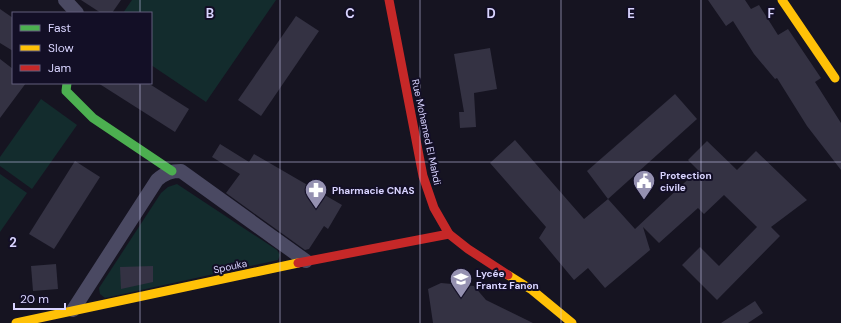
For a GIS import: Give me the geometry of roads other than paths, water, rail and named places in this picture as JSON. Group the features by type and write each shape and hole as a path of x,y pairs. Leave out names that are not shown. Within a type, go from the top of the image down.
{"street":[{"path":"65,0 76,12"},
{"name":"Rue Mohamed El Mahdi","path":"389,0 423,176 434,208 449,234 468,249 532,290 572,323"},
{"path":"782,0 835,78"},
{"path":"67,84 66,91 93,118 172,171"},
{"path":"74,310 157,180 164,174 172,171 181,171 306,261"},
{"name":"Spouka","path":"16,323 306,261 449,234"}],"place":[{"name":"Protection civile","path":"644,200"},
{"name":"Pharmacie CNAS","path":"316,210"},
{"name":"Lycée Frantz Fanon","path":"461,298"}]}
